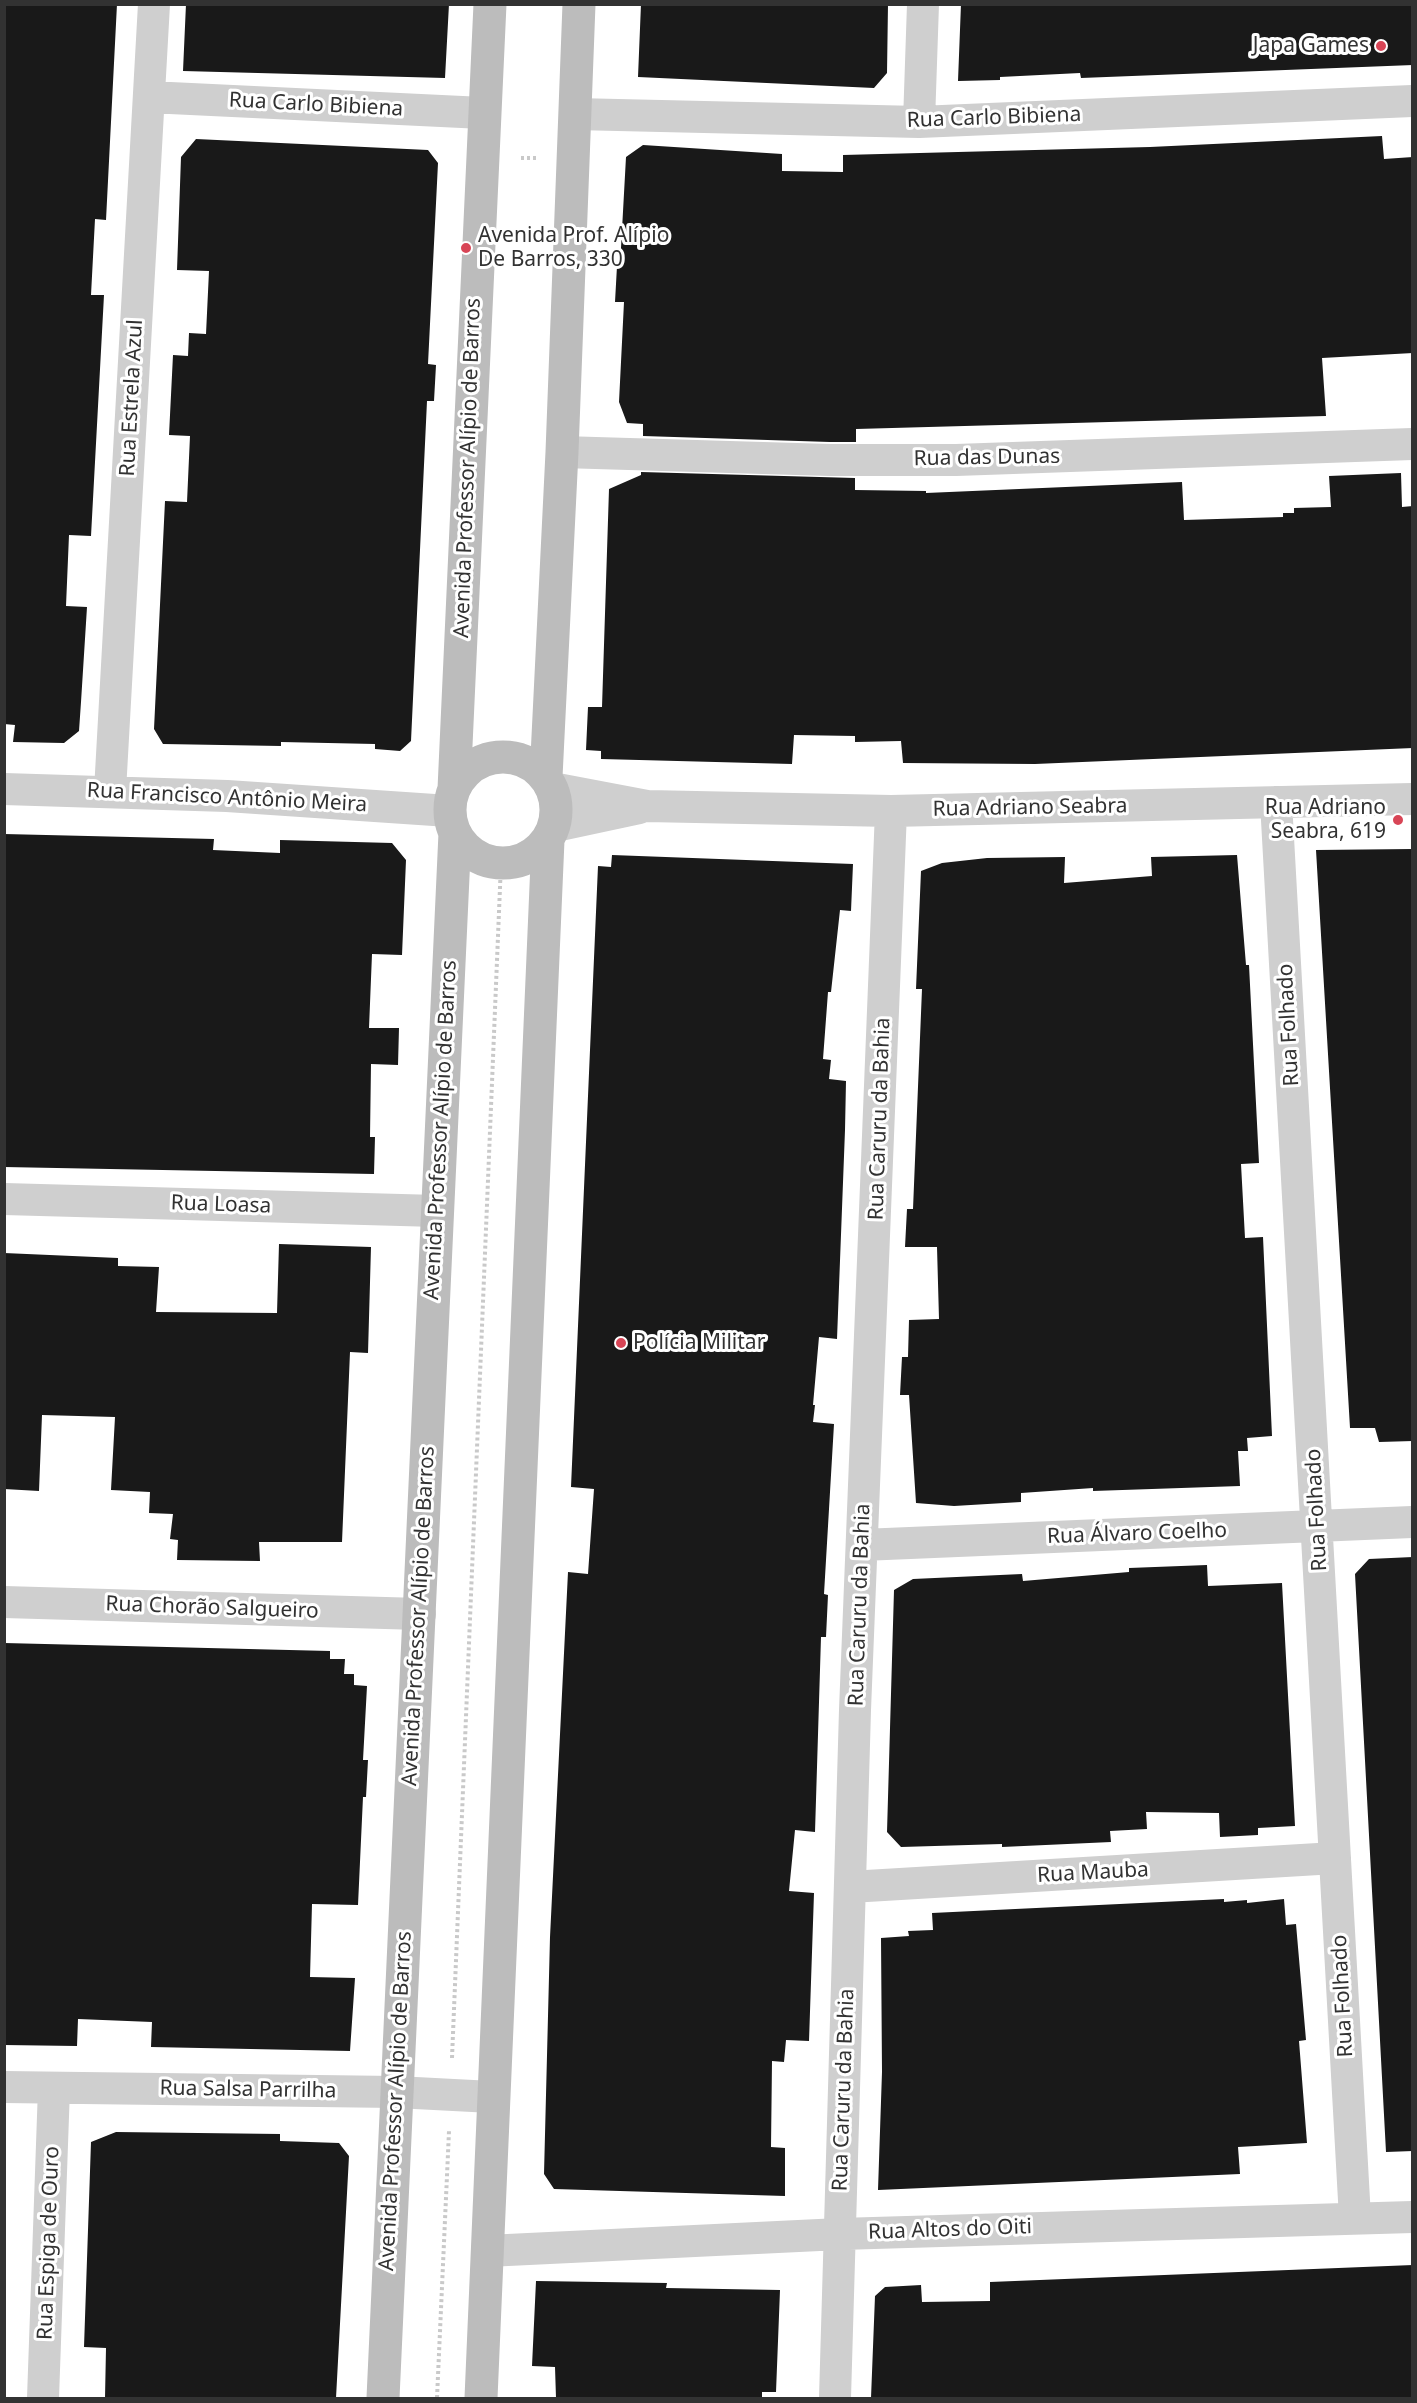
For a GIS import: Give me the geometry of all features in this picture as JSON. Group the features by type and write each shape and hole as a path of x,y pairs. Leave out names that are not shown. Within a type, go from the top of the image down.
{"street":[{"name":"Rua Estrela Azul","path":"110,791 154,4"},
{"name":"Avenida Professor Alípio de Barros","path":"383,2398 420,1614 483,113 490,4"},
{"path":"481,2398 492,2097 551,833 557,807 549,782 579,4"},
{"path":"919,122 923,4"},
{"name":"Rua Carlo Bibiena","path":"149,97 483,113"},
{"name":"Rua Carlo Bibiena","path":"575,114 919,122 1413,101"},
{"name":"Rua das Dunas","path":"562,452 830,460 944,460 1413,444"},
{"path":"496,757 515,757 532,764 549,782 647,806 551,833 531,856 511,863 488,862 468,851 453,811 464,773 479,762 496,757"},
{"name":"Rua Francisco Antônio Meira","path":"4,789 110,791 453,811"},
{"name":"Rua Adriano Seabra","path":"647,806 891,811 1413,799"},
{"name":"Rua Folhado","path":"1276,802 1355,2218"},
{"name":"Rua Caruru da Bahia","path":"835,2398 862,1545 891,811"},
{"name":"Rua Loasa","path":"4,1199 436,1211"},
{"name":"Rua Álvaro Coelho","path":"862,1545 1413,1522"},
{"name":"Rua Chorão Salgueiro","path":"4,1602 420,1614"},
{"name":"Rua Mauba","path":"850,1887 1335,1858"},
{"name":"Rua Salsa Parrilha","path":"4,2087 396,2092 492,2097"},
{"name":"Rua Espiga de Ouro","path":"43,2398 54,2088"},
{"name":"Rua Altos do Oiti","path":"487,2251 840,2234 1413,2217"}],"path":[{"path":"481,158 573,159"},
{"path":"437,2398 501,862"}],"building":[{"path":"4,4 117,4 106,220 95,219 91,295 104,295 91,536 69,535 66,606 87,607 79,731 64,743 13,742 15,725 4,724"},
{"path":"186,4 449,4 445,78 183,71"},
{"path":"641,4 888,4 887,73 874,88 638,77"},
{"path":"961,4 1413,4 1413,65 1081,78 1080,73 958,81"},
{"path":"1382,136 1384,159 1413,157 1413,353 1322,358 1326,416 856,429 856,442 830,442 643,436 643,424 627,423 619,402 624,302 615,302 617,266 620,266 626,157 643,145 782,154 782,171 843,172 843,155 1150,147"},
{"path":"196,139 428,150 438,163 428,364 436,365 434,401 427,401 411,741 400,751 375,749 375,744 281,742 281,746 163,744 154,729 165,501 187,502 190,436 169,435 173,355 188,356 189,333 206,334 209,271 177,270 181,157"},
{"path":"641,472 855,478 855,490 926,491 926,493 1182,482 1184,520 1283,517 1283,513 1294,513 1294,508 1331,507 1329,476 1401,473 1402,507 1413,506 1413,748 1035,764 903,763 901,741 855,742 855,736 794,735 792,764 601,759 601,751 586,750 588,707 602,707 609,489 641,475"},
{"path":"4,834 214,839 213,850 280,853 280,840 392,843 406,860 402,955 372,954 369,1028 399,1028 398,1065 371,1064 370,1137 375,1137 374,1174 4,1167"},
{"path":"1413,849 1413,1441 1379,1442 1375,1428 1350,1428 1316,850"},
{"path":"612,855 853,864 851,911 840,910 831,992 828,992 823,1059 831,1060 829,1079 846,1081 845,1130 837,1339 819,1337 813,1405 815,1405 813,1422 834,1424 824,1594 828,1595 826,1637 821,1637 815,1832 795,1830 789,1891 814,1893 809,2041 786,2040 784,2062 772,2061 771,2147 785,2148 785,2196 554,2189 544,2174 550,1937 568,1572 588,1574 594,1489 571,1487 598,866 611,867"},
{"path":"1237,855 1246,965 1249,965 1259,1163 1241,1164 1245,1238 1263,1237 1272,1436 1247,1438 1248,1451 1238,1451 1240,1486 1093,1491 1093,1488 1021,1493 1021,1502 954,1506 916,1503 909,1395 900,1395 902,1357 908,1357 909,1320 939,1319 937,1247 905,1247 907,1209 913,1209 922,989 916,989 921,871 942,863 987,858 1065,857 1064,883 1152,876 1151,857"},
{"path":"279,1244 371,1247 368,1353 350,1352 342,1542 259,1542 260,1561 177,1560 178,1540 170,1539 173,1514 149,1513 150,1492 111,1490 115,1417 42,1415 39,1491 4,1489 4,1253 118,1258 118,1266 159,1267 156,1312 277,1313"},
{"path":"1413,1557 1413,2151 1386,2152 1355,1574 1369,1559"},
{"path":"1207,1565 1208,1586 1282,1583 1295,1826 1258,1828 1258,1835 1220,1837 1219,1813 1146,1812 1147,1829 1110,1831 1111,1842 1002,1847 1002,1844 901,1847 887,1832 894,1590 913,1579 1022,1574 1023,1581 1129,1572 1129,1568"},
{"path":"4,1643 330,1651 330,1659 345,1659 344,1674 354,1674 354,1685 367,1686 363,1760 368,1760 366,1797 363,1797 358,1905 312,1904 310,1977 355,1978 350,2051 151,2047 152,2022 78,2019 77,2046 4,2045"},
{"path":"1224,1899 1224,1902 1247,1900 1247,1903 1284,1899 1286,1925 1296,1924 1306,2040 1299,2041 1307,2143 1238,2147 1240,2174 878,2190 882,2072 881,1938 909,1936 908,1931 933,1930 932,1913"},
{"path":"116,2132 280,2134 280,2141 339,2143 349,2156 336,2398 105,2398 106,2348 84,2347 91,2142"},
{"path":"1413,2265 1413,2398 871,2398 875,2296 885,2287 921,2285 922,2302 990,2301 990,2282"},
{"path":"536,2281 667,2283 666,2288 780,2290 776,2392 762,2392 762,2398 556,2398 555,2367 532,2366"}],"place":[{"name":"Japa Games","path":"1381,46"},
{"name":"Avenida Prof. Alípio De Barros, 330","path":"466,248"},
{"name":"Rua Adriano Seabra, 619","path":"1398,820"},
{"name":"Polícia Militar","path":"621,1343"}]}
